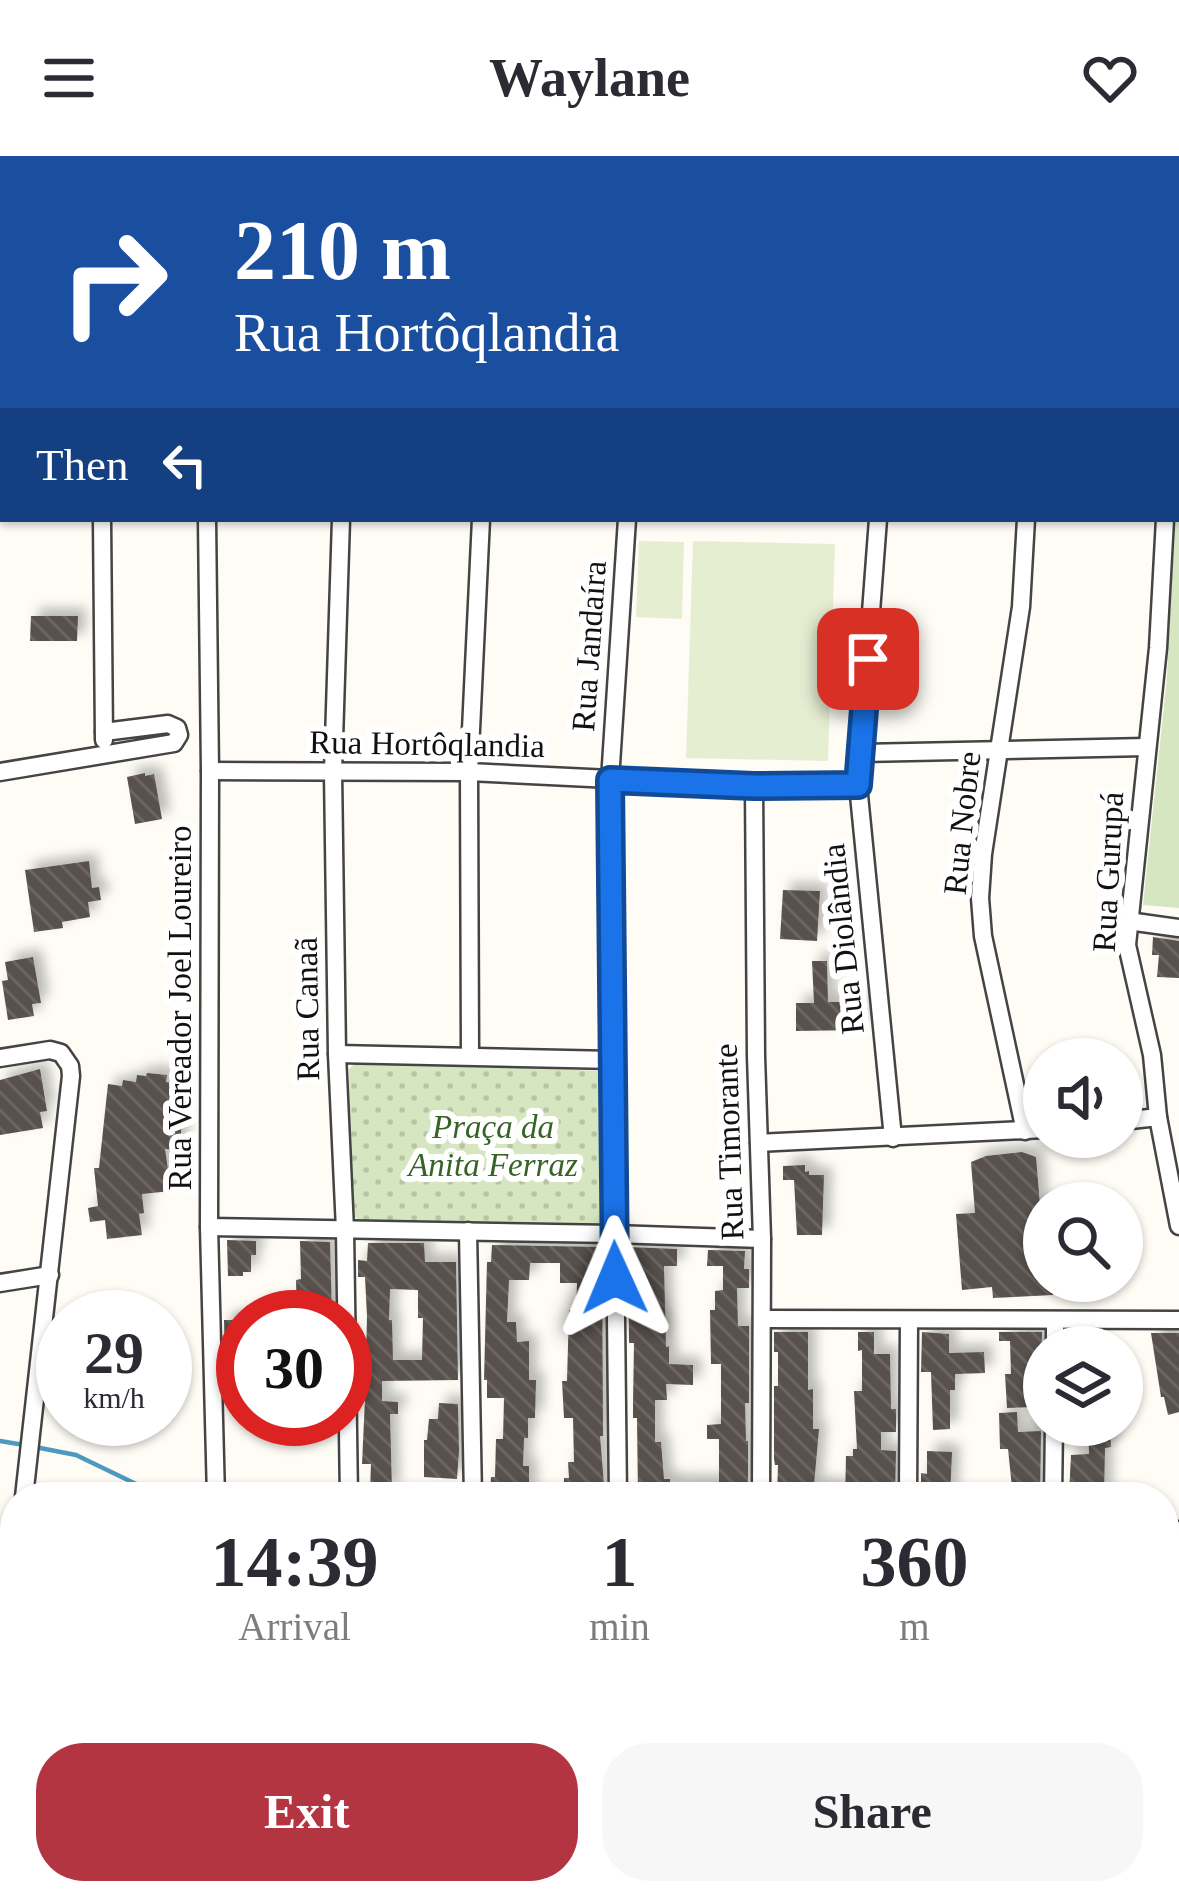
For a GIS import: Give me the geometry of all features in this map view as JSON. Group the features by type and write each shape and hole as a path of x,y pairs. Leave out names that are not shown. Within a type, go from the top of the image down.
{"street":[{"path":"102,522 104,753"},
{"name":"Rua Vereador Joel Loureiro","path":"207,522 209,1226 216,1482"},
{"name":"Rua Canaã","path":"341,522 333,772 349,1482"},
{"path":"470,1055 469,772 482,522"},
{"name":"Rua Jandaíra","path":"618,1482 610,780 627,522"},
{"name":"Rua Diolândia","path":"878,522 858,785 893,1138"},
{"name":"Rua Nobre","path":"1023,1126 982,917 983,854 1021,607 1026,522"},
{"name":"Rua Gurupá","path":"1165,522 1158,648 1127,945 1179,1226"},
{"path":"0,772 174,743 179,734 167,724 104,732"},
{"path":"862,753 1146,747"},
{"name":"Rua Hortôqlandia","path":"210,771 469,772 754,786 858,785"},
{"name":"Rua Timorante","path":"754,786 761,1482"},
{"path":"1128,921 1179,928"},
{"path":"0,1058 50,1050 61,1053 70,1066 25,1482"},
{"path":"337,1054 614,1060"},
{"path":"1143,1119 1158,1117"},
{"path":"759,1143 1023,1131"},
{"path":"209,1226 762,1239"},
{"path":"468,1231 473,1482"},
{"path":"0,1283 50,1275"},
{"path":"762,1319 1179,1320"},
{"path":"1055,1320 1055,1326"},
{"path":"908,1482 909,1321"},
{"path":"1053,1482 1054,1446"}],"green space":[{"path":"1174,522 1179,522 1179,908 1143,905 1167,677"},
{"path":"639,541 684,542 682,619 636,617"},
{"path":"693,541 835,544 828,761 686,758"},
{"name":"Praça da Anita Ferraz","path":"359,1060 606,1075 606,1221 598,1227 360,1222 350,1212 349,1069"}],"building":[{"path":"31,616 78,616 77,641 30,641"},
{"path":"154,774 162,819 135,824 127,777"},
{"path":"89,861 92,888 99,887 101,900 88,902 90,917 62,922 63,928 34,932 25,870"},
{"path":"783,890 820,891 817,941 780,939"},
{"path":"1153,937 1179,941 1179,978 1157,977 1159,955 1152,955"},
{"path":"33,957 41,1003 32,1004 34,1016 8,1020 2,981 8,980 5,962"},
{"path":"812,961 827,961 828,1002 858,1002 858,1030 796,1031 796,1003 814,1003"},
{"path":"40,1069 47,1111 40,1112 43,1128 0,1135 0,1080"},
{"path":"137,1075 167,1075 166,1082 178,1084 177,1126 182,1126 178,1150 165,1149 171,1191 142,1194 142,1235 107,1239 105,1220 90,1222 88,1208 98,1206 94,1168 99,1168 108,1084 122,1086 123,1080 136,1082"},
{"path":"1022,1152 1023,1158 1036,1158 1038,1182 1023,1182 1023,1296 993,1298 992,1287 962,1290 956,1214 975,1213 971,1162"},
{"path":"805,1165 809,1175 824,1175 822,1235 797,1235 794,1180 783,1180 783,1166"},
{"path":"227,1240 256,1241 251,1272 228,1276"},
{"path":"300,1241 330,1242 331,1290 296,1290 296,1280 301,1279"},
{"path":"368,1243 424,1243 425,1262 456,1262 458,1380 382,1381 382,1401 398,1402 398,1414 390,1414 392,1482 370,1482 371,1464 362,1464 363,1446 372,1446 372,1290 366,1290 365,1277 358,1277 358,1260 367,1261","holes":["390,1289 418,1290 418,1318 423,1318 422,1360 393,1360"]},
{"path":"492,1245 602,1247 604,1482 564,1482 569,1478 568,1462 574,1462 573,1418 564,1418 562,1381 567,1381 569,1310 576,1310 577,1283 560,1283 560,1263 530,1263 529,1280 509,1280 507,1322 516,1322 517,1342 529,1341 529,1380 536,1380 535,1418 528,1418 528,1438 524,1438 523,1466 529,1466 529,1482 491,1482 495,1477 496,1439 503,1439 504,1398 487,1398 484,1380 487,1262 491,1262"},
{"path":"628,1247 677,1249 677,1266 664,1266 666,1347 669,1364 693,1365 693,1385 666,1384 667,1400 655,1400 655,1442 661,1442 664,1479 670,1482 638,1482 634,1343 629,1343"},
{"path":"708,1250 745,1251 744,1269 749,1269 749,1288 737,1288 738,1326 749,1326 748,1482 719,1482 719,1439 707,1439 707,1425 721,1424 721,1364 711,1364 710,1310 715,1310 715,1291 723,1290 723,1266 707,1266"},
{"path":"774,1332 808,1332 808,1390 813,1389 813,1429 819,1429 814,1482 777,1482 774,1386 778,1386 778,1352 774,1352"},
{"path":"858,1332 874,1332 874,1354 890,1354 896,1432 881,1432 881,1450 896,1451 895,1482 845,1482 846,1456 853,1456 857,1449 854,1391 862,1391 862,1350 858,1351"},
{"path":"922,1332 949,1334 949,1353 984,1352 985,1373 955,1374 950,1429 933,1430 931,1372 921,1372"},
{"path":"999,1332 1023,1332 1023,1407 1007,1408 1010,1341 999,1341"},
{"path":"1151,1333 1179,1333 1179,1412 1168,1415 1161,1397"},
{"path":"439,1403 458,1404 457,1479 424,1477 424,1440 429,1419 438,1419"},
{"path":"1017,1412 1023,1446 1041,1446 1040,1482 1011,1482 1008,1449 1000,1449 999,1413"},
{"path":"1089,1446 1111,1446 1105,1448 1104,1482 1070,1482 1071,1455 1089,1454"},
{"path":"927,1451 952,1452 951,1482 921,1482 921,1473 927,1474"}],"waterway":[{"path":"0,1441 24,1445"},
{"path":"35,1447 76,1455 132,1482"}],"route":[{"path":"615,1278 610,780 858,785 868,659"}]}
